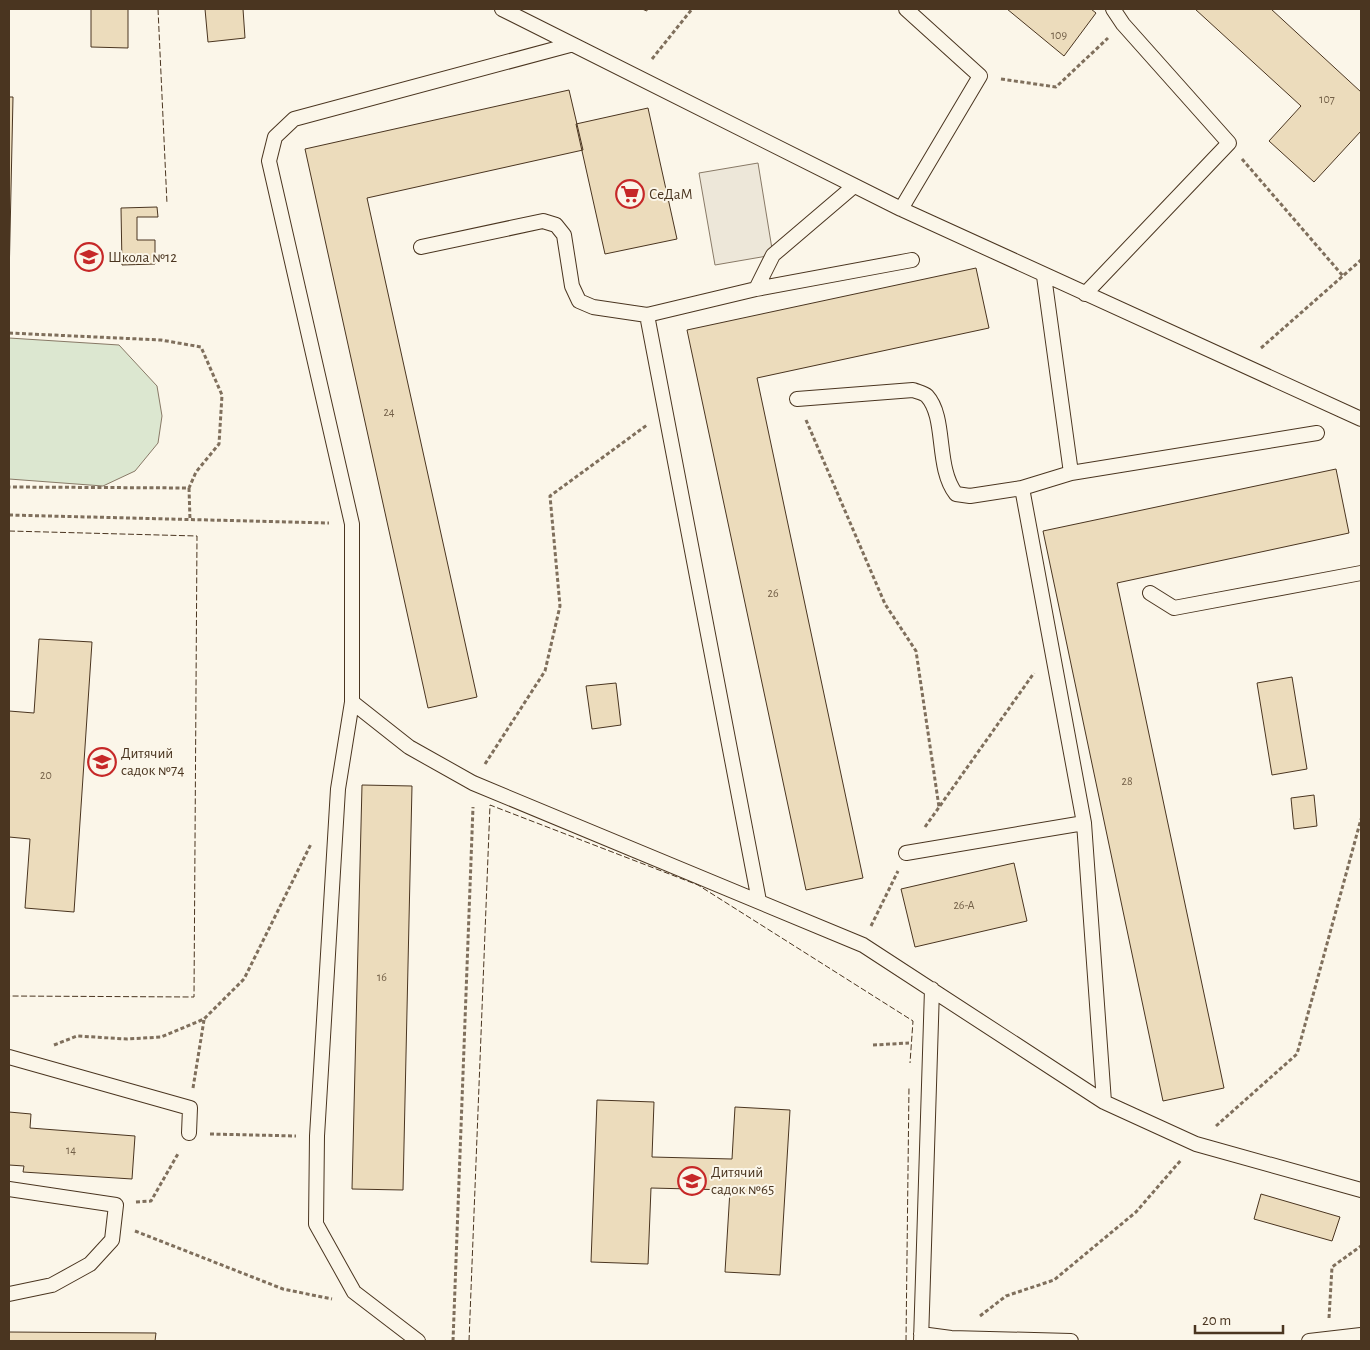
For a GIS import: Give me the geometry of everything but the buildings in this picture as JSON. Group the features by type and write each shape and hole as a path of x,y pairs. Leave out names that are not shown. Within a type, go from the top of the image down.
{"lane":[{"path":"502,9 570,45 901,209 1044,276 1361,419"},
{"path":"901,209 980,76 906,9"},
{"path":"1085,294 1229,143 1122,24 1113,9"},
{"path":"418,1341 354,1292 316,1224 317,1136 338,789 352,702 352,524 269,161 275,137 294,119 570,45"},
{"path":"756,289 773,255 854,186"},
{"path":"421,247 543,221 556,224 564,235 572,286 579,301 593,307 646,315 756,289 912,260"},
{"path":"1044,276 1071,473"},
{"path":"646,315 759,901"},
{"path":"797,399 913,390 926,395 934,406 948,483 956,494 970,496 1022,488 1071,473 1317,433"},
{"path":"1022,488 1084,823 1104,1102"},
{"path":"1150,594 1174,608 1361,573"},
{"path":"352,702 408,747 473,783 862,945 1104,1102 1196,1144 1361,1190"},
{"path":"906,853 1084,823"},
{"path":"932,989 921,1338 1071,1341"},
{"path":"9,1057 190,1108 189,1133"},
{"path":"9,1189 116,1204 112,1240 90,1264 52,1285 9,1294"},
{"path":"1309,1341 1361,1334"}],"path":[{"path":"641,80 655,53 692,9"},
{"path":"980,76 1056,87 1122,24"},
{"path":"1229,143 1344,276"},
{"path":"1260,348 1361,260"},
{"path":"9,333 161,340 201,347 222,395 219,444 196,472 189,488 190,520"},
{"path":"797,399 885,604 916,651 939,807"},
{"path":"453,1341 473,783 545,671 560,606 550,496 665,412"},
{"path":"9,487 189,488"},
{"path":"9,515 352,524"},
{"path":"862,945 906,853 1051,648"},
{"path":"951,1338 1006,1296 1054,1280 1136,1212 1196,1144 1297,1054 1361,819"},
{"path":"51,1046 77,1036 127,1039 161,1038 204,1020 244,979 312,841"},
{"path":"190,1108 204,1020"},
{"path":"874,1045 929,1043"},
{"path":"116,1204 151,1201 189,1133 317,1136"},
{"path":"113,1223 283,1289 338,1300"},
{"path":"1328,1339 1332,1267 1361,1246"}],"green space":[{"path":"9,338 119,345 157,386 162,416 158,443 135,471 103,486 9,479"}],"shaded area":[{"path":"758,163 773,255 715,265 699,173"}],"fence":[{"path":"158,9 167,204"},
{"path":"642,9 647,11 649,9"},
{"path":"9,531 197,536 194,997 9,996"},
{"path":"469,1341 490,805 698,885 913,1021 910,1063"},
{"path":"906,1341 909,1086"}],"place":[{"name":"СеДаМ","path":"630,194"},
{"name":"Школа №12","path":"89,257"},
{"name":"Дитячий садок №74","path":"102,762"},
{"name":"Дитячий садок №65","path":"692,1181"}]}
